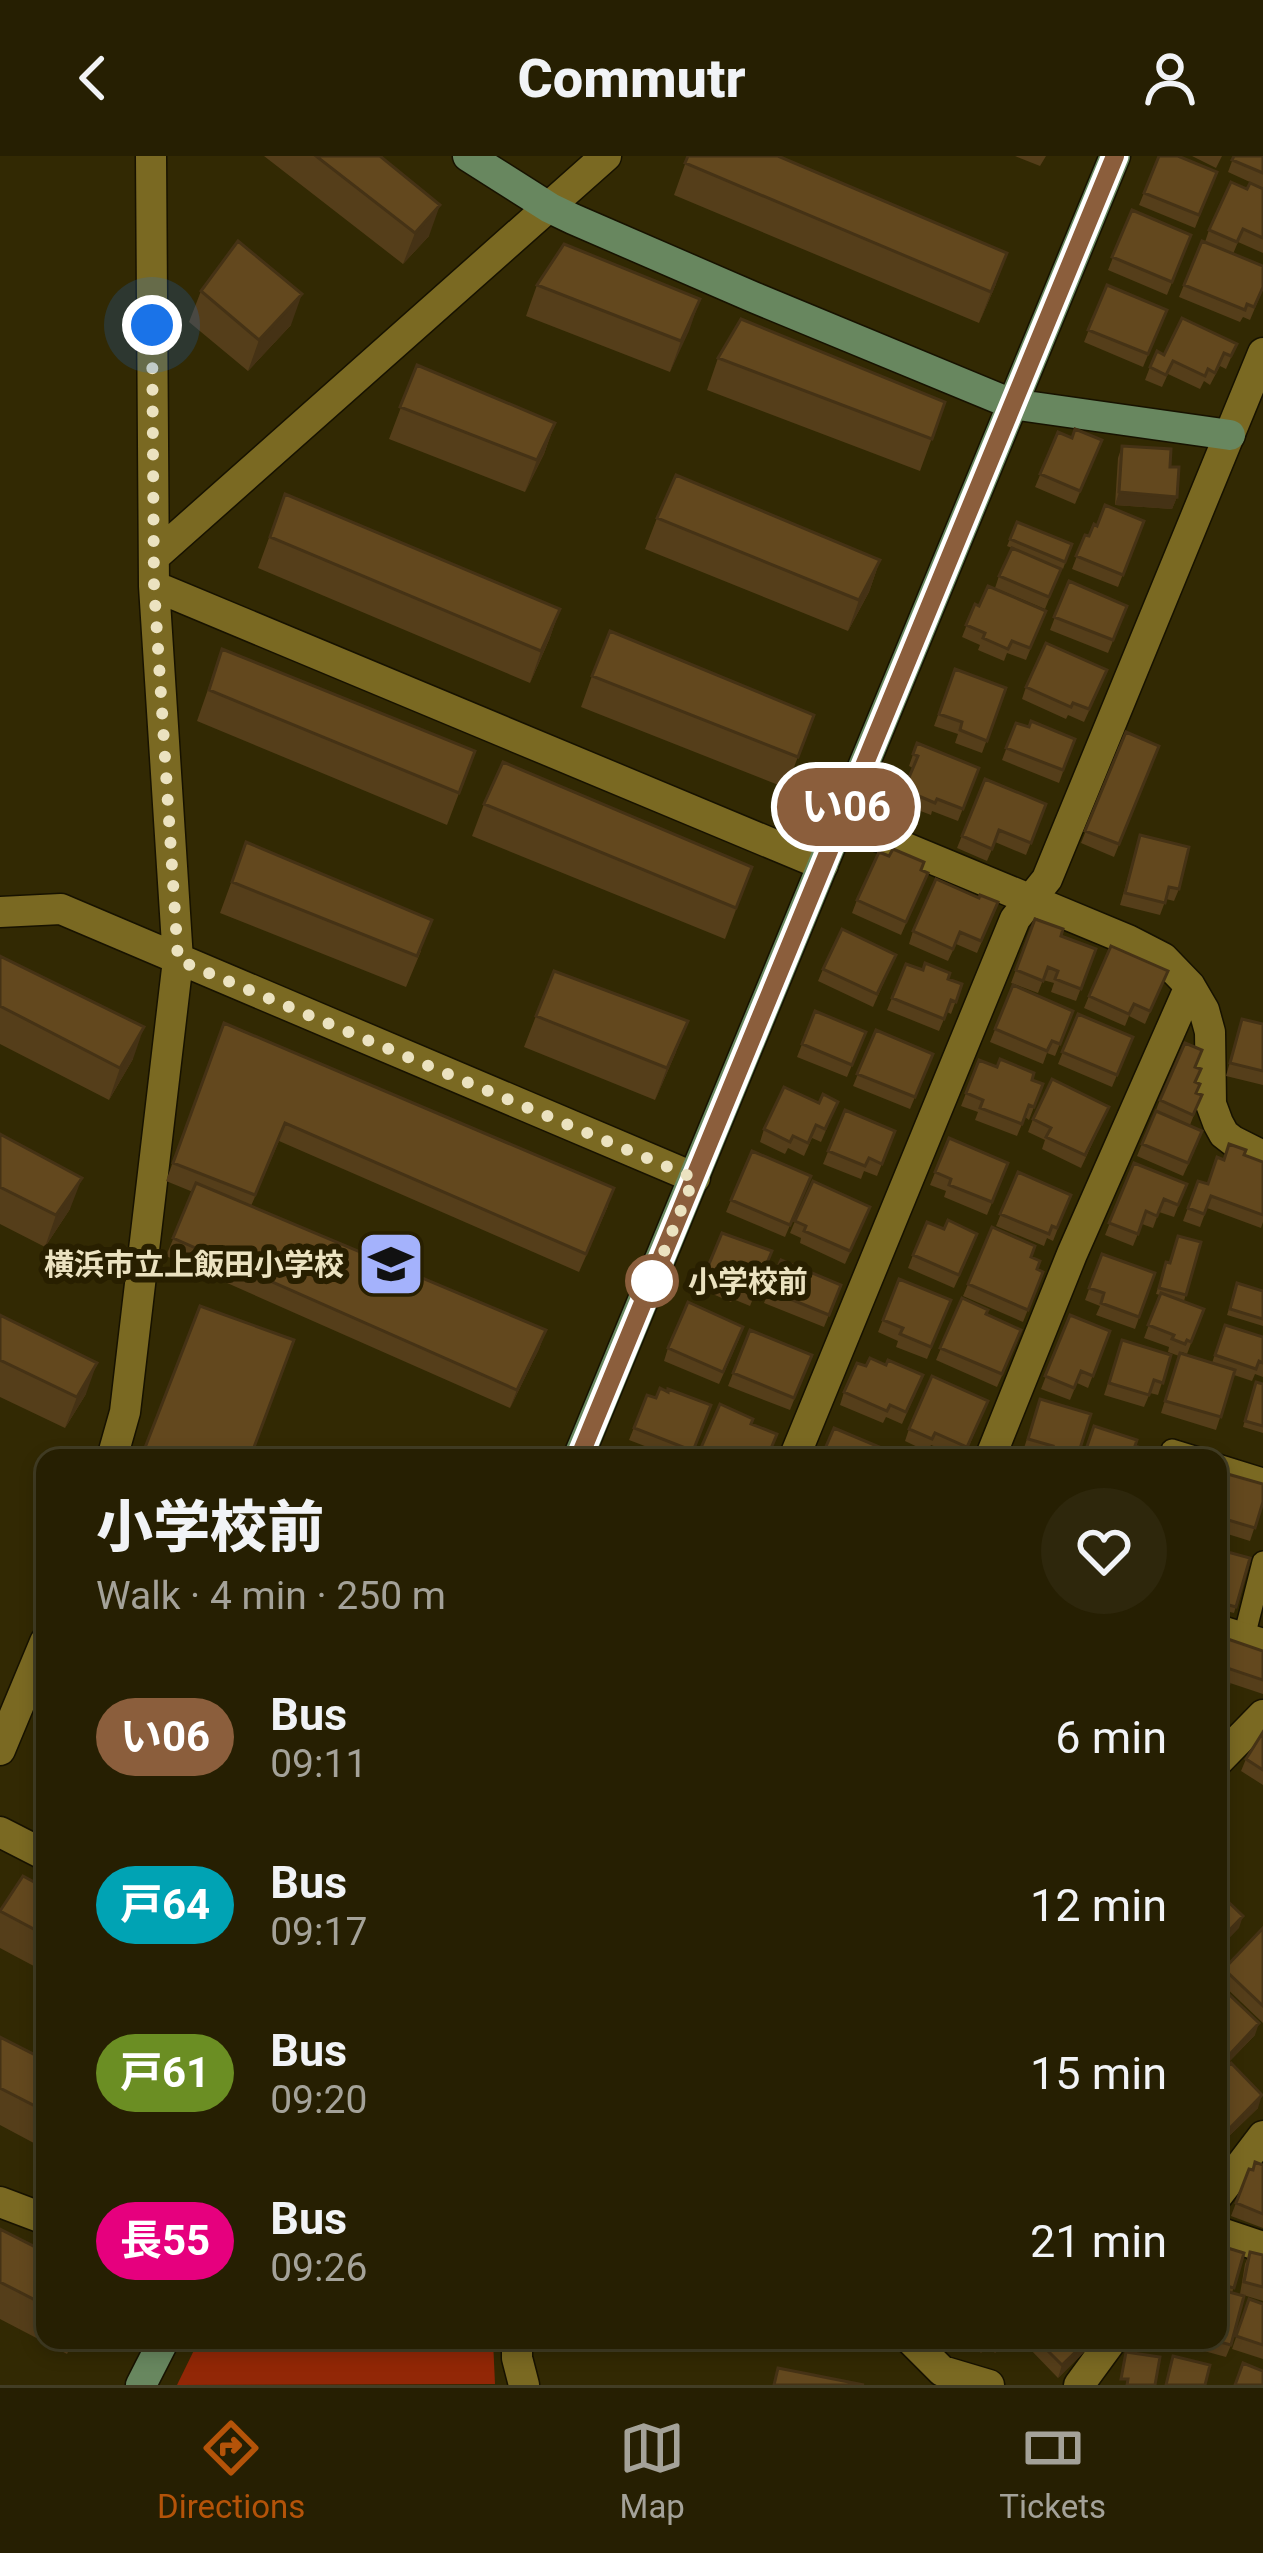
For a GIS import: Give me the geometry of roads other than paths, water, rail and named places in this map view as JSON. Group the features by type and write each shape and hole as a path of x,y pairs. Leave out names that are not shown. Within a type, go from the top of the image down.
{"street":[{"path":"115,1449 125,1412 178,960 154,572 151,156"},
{"path":"468,156 550,208 1012,404 1263,438"},
{"path":"154,572 502,246 606,156"},
{"path":"582,1449 1115,156"},
{"path":"798,1449 1015,919 1047,879 1263,353"},
{"path":"154,572 823,865"},
{"path":"841,821 1162,958 1190,986 1204,1010 1210,1032 1211,1104 1218,1123 1233,1141 1263,1156"},
{"path":"0,912 61,909 694,1178"},
{"path":"995,1449 1072,1254 1190,986"},
{"path":"0,1750 36,1664"},
{"path":"1227,1751 1263,1714"},
{"path":"0,1832 36,1850"},
{"path":"1227,2183 1263,2136"},
{"path":"0,2202 36,2216"},
{"path":"1227,2235 1263,2247"},
{"path":"141,2385 159,2349"},
{"path":"518,2349 524,2385"},
{"path":"920,2349 942,2371 989,2385"},
{"path":"1079,2385 1105,2349"}],"lane":[{"path":"1227,1468 1263,1479"},
{"path":"1242,1637 1263,1562"}],"place":[{"name":"横浜市立上飯田小学校","path":"391,1264"},
{"name":"小学校前","path":"652,1281"}]}
